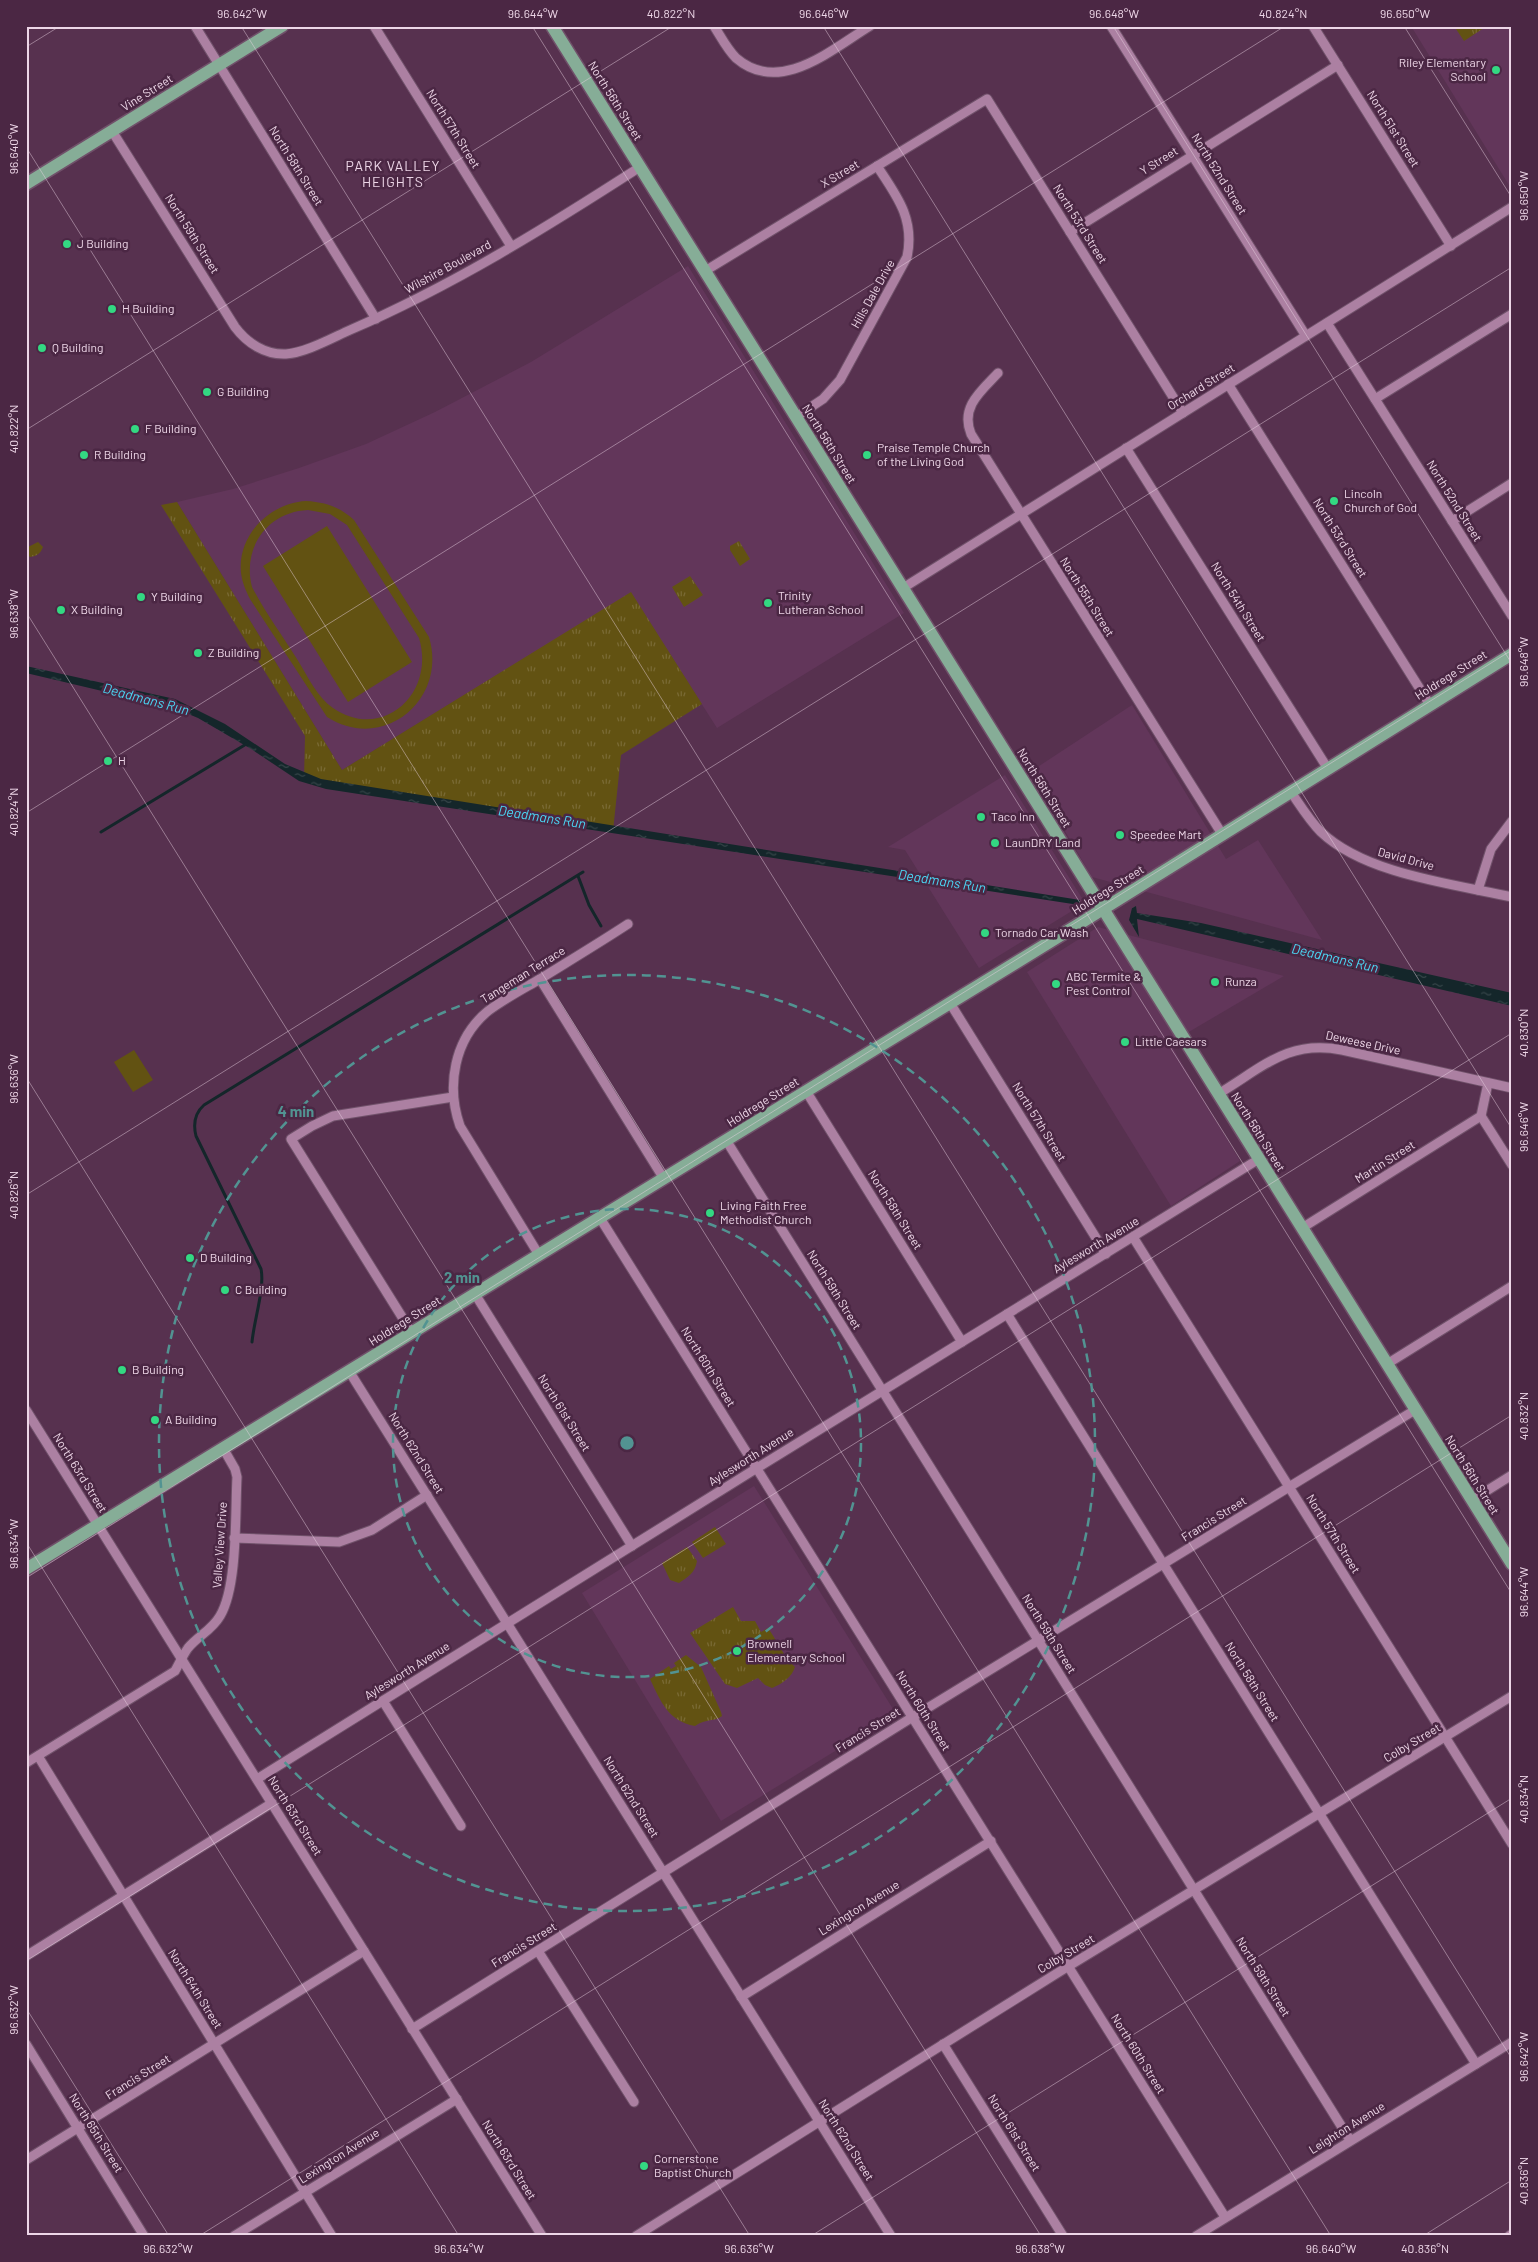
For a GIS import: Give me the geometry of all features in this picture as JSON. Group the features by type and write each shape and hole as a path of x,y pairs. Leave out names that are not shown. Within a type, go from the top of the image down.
{"main road":[{"name":"Vine Street","path":"26,184 282,26"},
{"name":"North 56th Street","path":"552,26 1512,1564"},
{"name":"Holdrege Street","path":"26,1569 1104,909 1512,654"}],"street":[{"name":"North 58th Street","path":"195,26 376,319"},
{"name":"North 57th Street","path":"374,26 511,246"},
{"path":"714,26 727,47 743,62 759,70 778,72 793,70 807,65 870,26"},
{"name":"North 52nd Street","path":"1111,26 1306,336"},
{"name":"North 51st Street","path":"1313,26 1451,246"},
{"name":"Y Street","path":"1070,232 1338,65"},
{"name":"X Street","path":"704,270 987,99"},
{"name":"North 53rd Street","path":"987,99 1183,412"},
{"name":"North 59th Street","path":"112,131 235,327 256,346"},
{"name":"Hills Dale Drive","path":"796,417 818,404 840,380 907,257 910,236 906,217 877,166"},
{"name":"Wilshire Boulevard","path":"256,346 271,352 293,353 376,319 442,287 640,167"},
{"name":"Orchard Street","path":"903,588 1512,208"},
{"path":"1375,399 1512,314"},
{"name":"North 52nd Street","path":"1327,323 1512,616"},
{"name":"North 55th Street","path":"998,373 974,399 968,411 967,423 972,437 1222,834"},
{"name":"North 53rd Street","path":"1228,384 1430,705"},
{"name":"North 54th Street","path":"1126,448 1328,769"},
{"path":"1452,521 1512,483"},
{"name":"David Drive","path":"1291,792 1321,832 1354,855 1392,870 1512,897"},
{"path":"1478,890 1491,849 1512,821"},
{"name":"Tangeman Terrace","path":"453,1098 454,1072 457,1058 472,1028 494,1007 628,924"},
{"path":"540,979 664,1179"},
{"name":"North 57th Street","path":"950,1003 1106,1254"},
{"name":"Deweese Drive","path":"1218,1094 1280,1056 1293,1050 1318,1046 1512,1088"},
{"path":"1488,1083 1481,1116 1512,1165"},
{"name":"North 58th Street","path":"806,1091 962,1342"},
{"path":"412,1333 291,1139 312,1126 334,1116 453,1098 458,1118 467,1139 539,1255"},
{"name":"Martin Street","path":"1302,1228 1481,1116"},
{"name":"North 59th Street","path":"726,1140 1350,2140"},
{"name":"Aylesworth Avenue","path":"257,1779 756,1468 1259,1160"},
{"name":"North 60th Street","path":"600,1218 1225,2218"},
{"name":"North 57th Street","path":"1133,1237 1512,1844"},
{"path":"1387,1364 1512,1286"},
{"name":"North 61st Street","path":"475,1294 632,1546"},
{"name":"North 58th Street","path":"1007,1314 1476,2064"},
{"name":"North 62nd Street","path":"349,1372 428,1495 890,2236"},
{"name":"North 63rd Street","path":"26,1410 542,2236"},
{"name":"Francis Street","path":"412,2029 913,1718 1416,1410"},
{"name":"Valley View Drive","path":"26,1763 175,1671 188,1648 215,1624 227,1601 232,1580 237,1477 235,1469 223,1448"},
{"path":"1472,1500 1512,1476"},
{"path":"234,1538 321,1543 339,1542 372,1530 428,1495"},
{"name":"Colby Street","path":"636,2236 943,2044 1512,1696"},
{"path":"383,1701 461,1826"},
{"name":"North 64th Street","path":"38,1756 332,2236"},
{"path":"26,1956 272,1804"},
{"name":"Lexington Avenue","path":"741,1997 991,1841"},
{"name":"Francis Street","path":"26,2160 364,1951"},
{"path":"538,1951 634,2102"},
{"name":"Leighton Avenue","path":"1196,2236 1512,2042"},
{"name":"North 65th Street","path":"26,2044 144,2236"},
{"name":"North 61st Street","path":"943,2044 1063,2236"},
{"name":"Lexington Avenue","path":"234,2236 457,2099"}],"shaded area":[{"path":"1411,26 1512,26 1512,190"},
{"path":"688,266 904,613 717,728 631,593 342,770 177,502 233,489 366,444 435,412 531,362"},
{"path":"1132,705 1226,859 1258,840 1322,940 1092,877 1030,772"},
{"path":"1005,775 1085,903 979,968 905,850 888,847"},
{"path":"1098,927 1284,976 1170,1043 1240,1161 1171,1206 1027,972"},
{"name":"Brownell Elementary School","path":"754,1486 893,1709 889,1718 721,1821 582,1593"}],"green space":[{"path":"1454,26 1487,26 1464,41"},
{"path":"306,501 326,504 338,509 354,520 429,637 432,660 429,681 420,699 406,714 389,724 369,729 348,726 327,717 247,593 241,573 241,559 244,546 250,534 269,515 293,503","holes":["308,510 330,514 347,525 419,638 422,658 420,677 412,694 401,707 386,716 370,719 351,717 327,703 313,685 252,587 251,559 261,535 270,525 281,517 293,512"]},
{"path":"177,502 342,770 631,592 702,704 621,755 613,831 304,780 305,736 161,505"},
{"path":"327,526 412,662 348,702 263,566"},
{"path":"739,541 750,559 740,566 730,550 730,546"},
{"path":"38,542 43,547 42,549 35,556 30,557 27,554 28,547"},
{"path":"690,576 703,595 684,607 672,587"},
{"path":"134,1050 153,1080 133,1092 114,1062"},
{"path":"715,1527 726,1544 703,1558 692,1542"},
{"path":"687,1547 697,1561 695,1569 679,1583 670,1580 662,1563"},
{"path":"733,1607 741,1621 755,1621 761,1632 768,1628 784,1654 795,1667 786,1680 772,1688 765,1685 758,1678 737,1688 725,1684 690,1633"},
{"path":"686,1655 701,1667 722,1716 695,1726 678,1720 666,1709 650,1679 669,1666 671,1669 676,1666 674,1663"}],"water":[{"name":"Deadmans Run","path":"26,666 175,699 225,724 285,764 321,779 1080,900 1079,905 326,789 299,781 251,749 198,718 174,708 26,673"},
{"name":"Deadmans Run","path":"1136,906 1137,913 1201,923 1512,993 1512,1006 1137,919 1139,937 1129,920 1132,908"}],"waterway":[{"path":"101,832 248,743"},
{"path":"252,1342 262,1285 261,1269 196,1136 195,1123 199,1112 204,1105 583,872"},
{"path":"578,876 589,905 601,926"}],"place":[{"name":"Riley Elementary School","path":"1496,70"},
{"name":"J Building","path":"67,244"},
{"name":"H Building","path":"112,309"},
{"name":"Q Building","path":"42,348"},
{"name":"G Building","path":"207,392"},
{"name":"F Building","path":"135,429"},
{"name":"R Building","path":"84,455"},
{"name":"Praise Temple Church of the Living God","path":"867,455"},
{"name":"Lincoln Church of God","path":"1334,501"},
{"name":"Y Building","path":"141,597"},
{"name":"Trinity Lutheran School","path":"768,603"},
{"name":"X Building","path":"61,610"},
{"name":"Z Building","path":"198,653"},
{"name":"H","path":"108,761"},
{"name":"Taco Inn","path":"981,817"},
{"name":"Speedee Mart","path":"1120,835"},
{"name":"LaunDRY Land","path":"995,843"},
{"name":"Tornado Car Wash","path":"985,933"},
{"name":"Runza","path":"1215,982"},
{"name":"ABC Termite & Pest Control","path":"1056,984"},
{"name":"Little Caesars","path":"1125,1042"},
{"name":"Living Faith Free Methodist Church","path":"710,1213"},
{"name":"D Building","path":"190,1258"},
{"name":"C Building","path":"225,1290"},
{"name":"B Building","path":"122,1370"},
{"name":"A Building","path":"155,1420"},
{"name":"Brownell Elementary School","path":"737,1651"},
{"name":"Cornerstone Baptist Church","path":"644,2166"}],"district":[{"name":"PARK VALLEY HEIGHTS","path":"393,174"}]}
